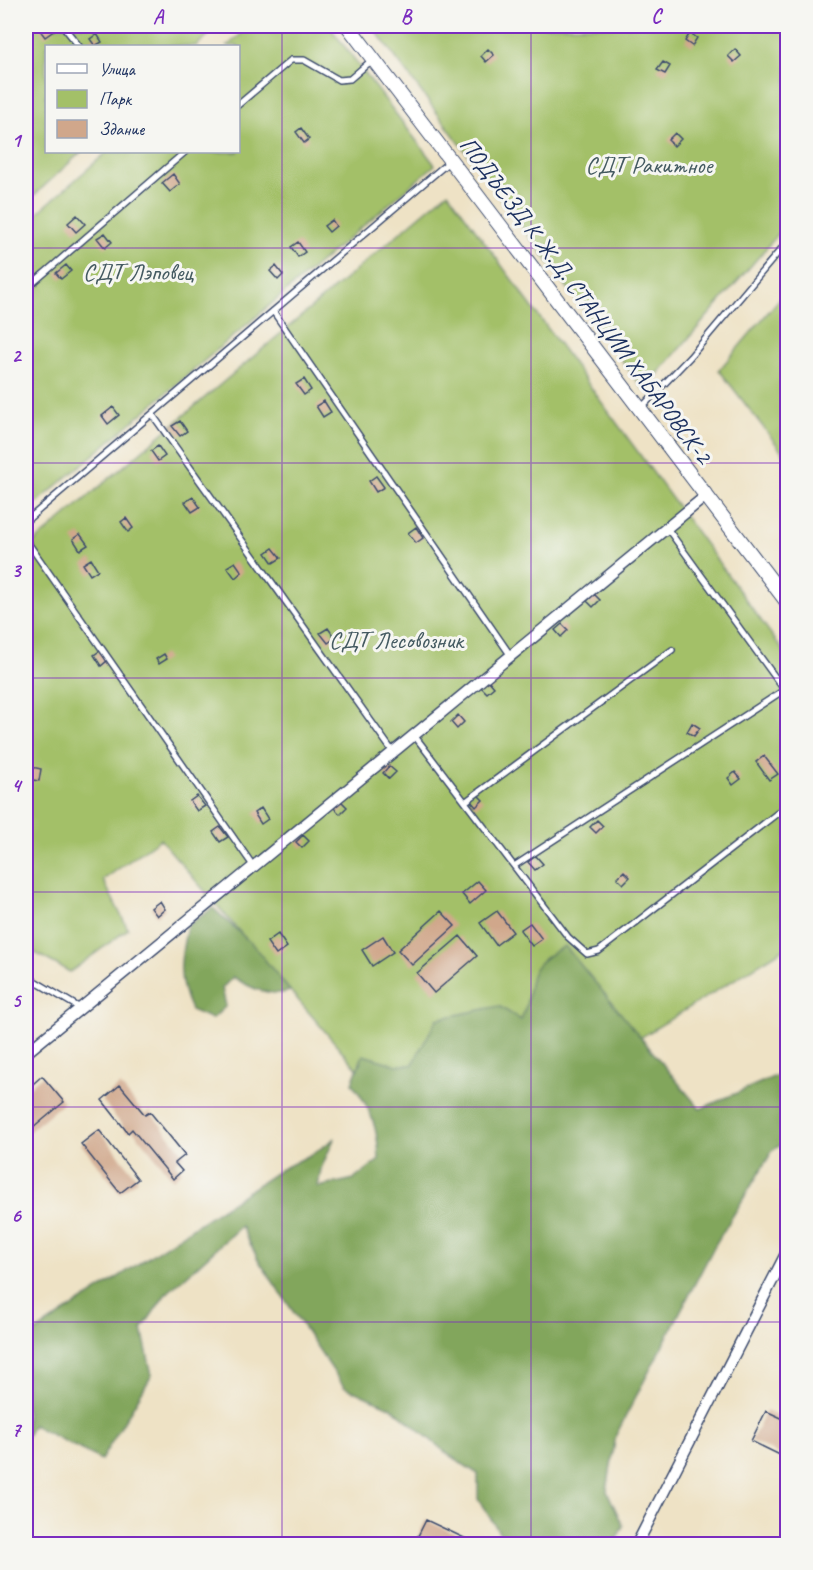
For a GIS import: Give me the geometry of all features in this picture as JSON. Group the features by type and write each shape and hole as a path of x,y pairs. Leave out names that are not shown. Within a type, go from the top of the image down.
{"street":[{"name":"ПОДЪЕЗД К Ж.Д. СТАНЦИИ ХАБАРОВСК-2","path":"348,26 788,603"},
{"path":"27,1051 707,495"},
{"path":"637,1545 788,1250"}],"lane":[{"path":"63,26 78,45"},
{"path":"240,103 291,60 304,60 339,80 350,79 374,58"},
{"path":"26,288 184,153"},
{"path":"26,521 451,160"},
{"path":"641,408 690,357 788,241"},
{"path":"273,311 511,656"},
{"path":"152,414 393,752"},
{"path":"514,867 786,693 667,528"},
{"path":"26,540 254,867"},
{"path":"465,802 672,650"},
{"path":"414,735 568,936 587,954 599,951 788,806"},
{"path":"26,976 81,1008"}],"green space":[{"path":"26,26 219,26 197,45 45,45 45,153 80,153 26,203"},
{"name":"СДТ Лэповец","path":"251,26 329,26 435,165 26,512 26,223 106,153 240,153 240,45 228,45"},
{"name":"СДТ Ракитное","path":"372,26 787,26 787,224 644,390"},
{"name":"СДТ Лесовозник","path":"448,192 787,656 787,947 438,1163 160,839 103,880 128,929 70,972 26,948 26,549"},
{"path":"787,290 787,458 719,370"},
{"path":"213,908 253,945 290,991 267,992 253,988 233,977 222,988 226,1006 212,1019 191,1010 181,978 187,926"},
{"path":"565,946 700,1109 787,1071 787,1141 773,1150 715,1245 616,1435 607,1491 623,1526 614,1544 507,1544 478,1499 478,1474 450,1456 392,1408 344,1387 259,1261 241,1226 165,1295 142,1329 152,1375 101,1460 33,1425 26,1438 26,1338 280,1170 314,1153 334,1139 321,1169 318,1187 354,1179 379,1160 372,1119 352,1083 363,1055 397,1065 412,1065 437,1019 499,1006 521,1020 534,970 550,954"}],"building":[{"path":"52,26 55,30 45,37 39,29"},
{"path":"690,33 697,38 692,46 685,41"},
{"path":"97,34 102,42 94,45 90,39"},
{"path":"488,49 494,55 486,62 481,56"},
{"path":"735,49 741,56 734,62 728,56"},
{"path":"663,62 670,66 665,74 657,70"},
{"path":"301,128 309,139 304,143 296,132"},
{"path":"675,133 681,139 674,146 668,140"},
{"path":"173,174 180,184 170,192 162,183"},
{"path":"77,215 85,224 76,232 68,223"},
{"path":"332,220 336,226 329,232 324,226"},
{"path":"105,233 112,242 105,248 97,238"},
{"path":"298,242 305,252 298,257 291,247"},
{"path":"66,265 71,271 61,279 56,273"},
{"path":"276,266 283,275 278,280 270,271"},
{"path":"304,379 311,390 304,395 296,384"},
{"path":"324,401 331,412 323,417 316,406"},
{"path":"113,407 119,415 108,424 102,416"},
{"path":"180,421 187,431 180,436 172,426"},
{"path":"158,446 165,456 158,461 151,451"},
{"path":"376,476 384,487 376,492 369,481"},
{"path":"193,497 200,507 192,512 185,502"},
{"path":"126,518 133,528 128,532 121,522"},
{"path":"416,527 423,538 416,543 408,533"},
{"path":"80,534 88,545 80,550 73,539"},
{"path":"273,548 281,558 273,563 266,553"},
{"path":"91,559 98,570 90,575 83,564"},
{"path":"235,562 242,572 235,578 227,567"},
{"path":"594,594 600,600 593,607 587,601"},
{"path":"562,624 568,630 561,637 555,630"},
{"path":"328,628 335,638 328,643 320,633"},
{"path":"101,650 108,660 101,666 94,655"},
{"path":"164,654 167,659 159,664 156,659"},
{"path":"488,680 494,687 487,693 481,687"},
{"path":"458,715 464,722 457,729 451,722"},
{"path":"692,723 700,728 694,736 687,732"},
{"path":"764,756 778,774 769,780 756,762"},
{"path":"28,766 41,769 39,781 26,779"},
{"path":"389,766 396,772 389,779 383,773"},
{"path":"735,772 741,779 733,785 728,778"},
{"path":"477,794 483,800 476,807 470,800"},
{"path":"197,796 205,806 197,811 190,801"},
{"path":"341,801 347,807 340,814 334,808"},
{"path":"261,808 268,819 261,824 254,813"},
{"path":"597,820 603,826 596,833 590,827"},
{"path":"220,827 228,837 220,842 213,832"},
{"path":"303,835 309,841 302,848 296,842"},
{"path":"536,856 543,864 535,870 528,862"},
{"path":"624,871 630,877 623,884 617,878"},
{"path":"478,881 486,890 470,904 462,894"},
{"path":"160,901 165,909 157,916 151,908"},
{"path":"441,911 455,926 412,965 398,950"},
{"path":"497,911 513,932 496,945 480,923"},
{"path":"530,923 542,939 532,946 520,930"},
{"path":"278,934 287,947 276,955 267,942"},
{"path":"383,936 393,952 372,966 362,950"},
{"path":"460,936 477,956 434,993 417,973"},
{"path":"42,1076 64,1102 26,1134 26,1090"},
{"path":"120,1085 145,1115 150,1112 185,1155 175,1163 182,1171 173,1179 132,1129 128,1133 102,1100"},
{"path":"99,1130 138,1179 120,1193 81,1144"},
{"path":"766,1411 788,1421 788,1459 751,1441"},
{"path":"426,1520 477,1544 414,1544"},
{"path":"298,1539 309,1544 295,1544"}]}
